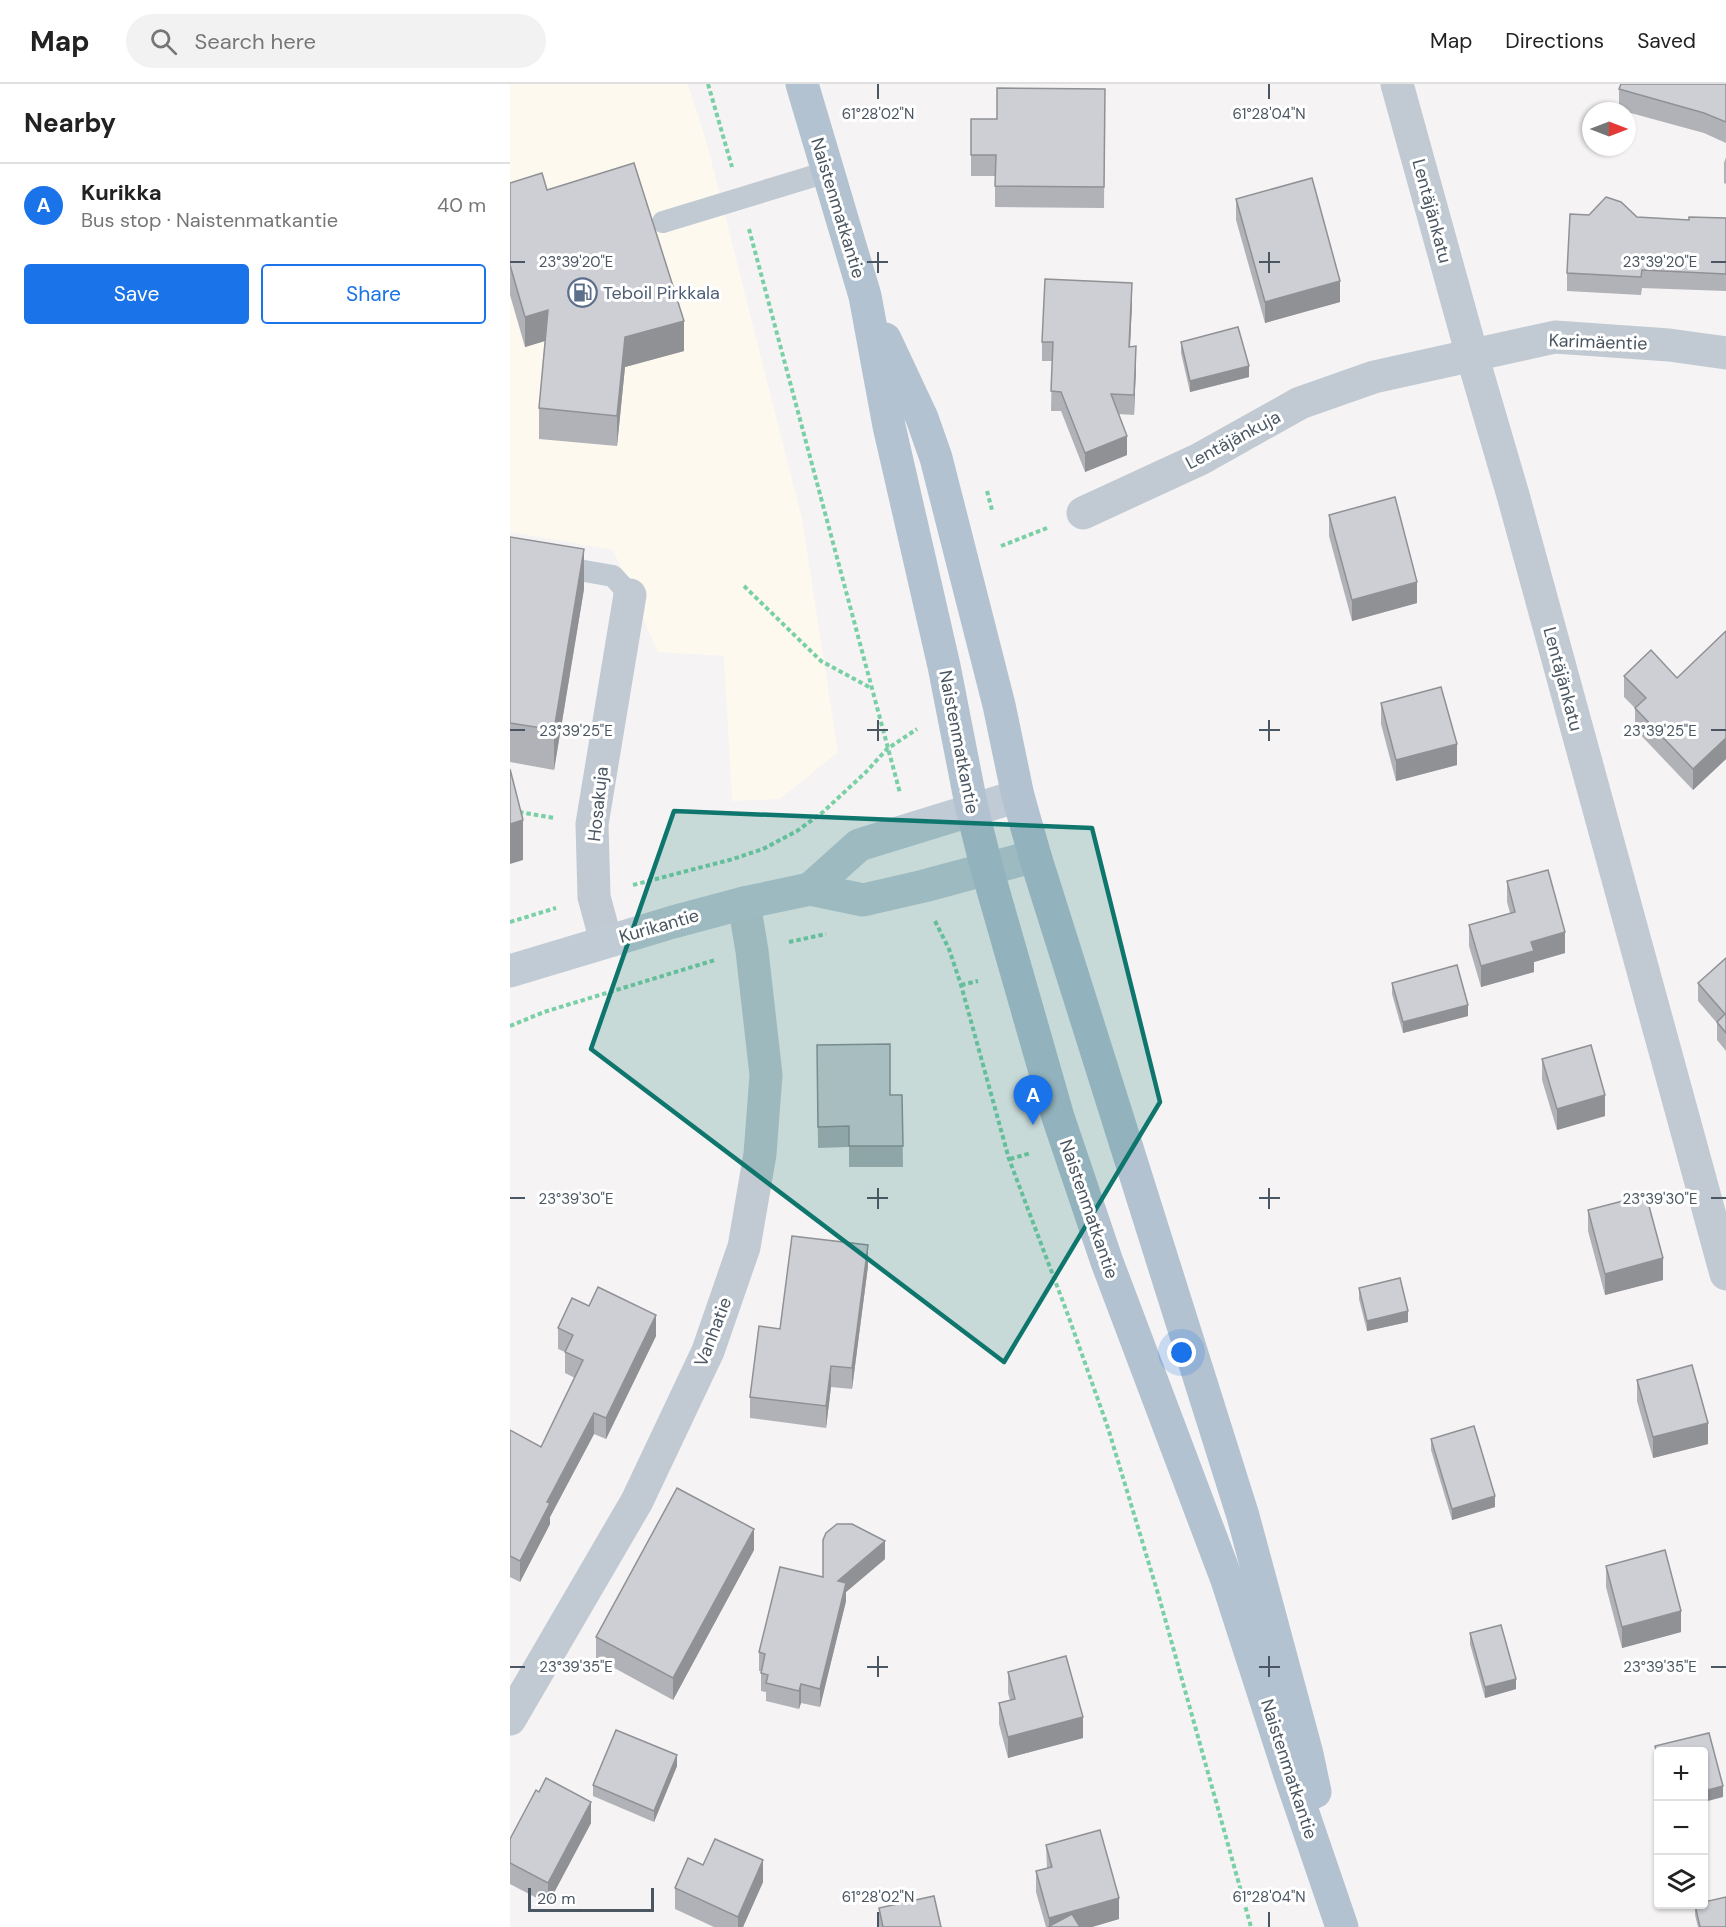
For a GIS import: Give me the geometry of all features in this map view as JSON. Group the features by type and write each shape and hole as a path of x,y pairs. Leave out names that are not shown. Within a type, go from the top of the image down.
{"main road":[{"name":"Naistenmatkantie","path":"802,84 865,296 889,426 944,666 972,809 1058,1117 1107,1262 1227,1580 1289,1772 1343,1927"},
{"name":"Naistenmatkantie","path":"865,296 922,418 936,458 999,705 1018,796 1035,856 1242,1515 1307,1755 1343,1927"},
{"path":"810,889 858,845 1018,796"},
{"name":"Kurikantie","path":"510,971 744,903 810,889 863,900 1035,856"}],"street":[{"name":"Lentäjänkatu","path":"1397,84 1513,495 1726,1274"},
{"name":"Karimäentie","path":"1472,355 1555,337 1670,345 1726,353"},
{"name":"Lentäjänkuja","path":"1083,513 1200,459 1300,403 1374,377 1472,355"},
{"name":"Hosakuja","path":"606,942 594,897 592,824 630,595"},
{"name":"Vanhatie","path":"510,1719 637,1501 708,1351 744,1247 760,1154 766,1075 752,951 744,903"}],"lane":[{"path":"663,222 827,172"},
{"path":"510,558 613,576 630,595"}],"path":[{"path":"708,84 741,198 887,749 911,829"},
{"path":"1001,546 1083,513"},
{"path":"744,586 821,661 872,688"},
{"path":"510,922 763,849 796,831 823,812 887,749"},
{"path":"517,802 519,813 592,824"},
{"path":"924,886 931,914 949,949 961,985 1009,1159 1108,1428 1159,1597 1251,1927"},
{"path":"510,1026 544,1012 684,968 752,951"},
{"path":"1009,1159 1041,1150"}],"highlighted area":[{"path":"674,811 1092,828 1160,1102 1004,1362 591,1049"}],"shaded area":[{"path":"510,84 688,84 707,144 802,519 838,752 780,799 732,801 724,656 658,652 613,550 510,532"}],"building":[{"path":"1621,84 1726,84 1726,122 1704,113 1619,89"},
{"path":"997,88 1105,89 1104,187 995,186 996,155 971,155 971,119 997,119"},
{"path":"634,163 684,321 625,337 617,416 539,408 548,310 525,317 510,265 510,183 542,173 547,190"},
{"path":"1312,178 1340,281 1265,302 1236,199"},
{"path":"1606,197 1621,202 1637,217 1689,220 1689,217 1726,218 1726,274 1642,270 1641,277 1567,273 1570,214 1589,215"},
{"path":"1045,279 1132,283 1129,347 1136,346 1134,395 1111,394 1127,436 1085,453 1061,392 1051,391 1053,342 1042,342"},
{"path":"1238,327 1249,366 1190,381 1181,342"},
{"path":"1395,497 1417,582 1352,600 1329,515"},
{"path":"510,537 584,549 554,730 510,723"},
{"path":"1726,631 1726,738 1693,769 1635,708 1646,698 1624,676 1651,650 1677,678"},
{"path":"1441,687 1457,744 1396,760 1381,703"},
{"path":"510,769 523,820 510,824"},
{"path":"1548,870 1565,932 1531,942 1534,951 1481,966 1469,925 1515,912 1507,881"},
{"path":"1726,958 1726,1033 1717,1022 1725,1014 1698,983"},
{"path":"1457,965 1468,1005 1403,1022 1392,983"},
{"path":"890,1044 890,1095 902,1095 903,1146 849,1146 849,1126 818,1127 817,1045"},
{"path":"1591,1045 1605,1095 1557,1109 1542,1059"},
{"path":"1646,1195 1663,1258 1605,1274 1588,1210"},
{"path":"792,1236 868,1245 852,1368 831,1366 826,1406 750,1397 759,1326 780,1329"},
{"path":"1400,1278 1408,1311 1367,1321 1359,1288"},
{"path":"598,1287 656,1315 606,1418 594,1413 547,1502 550,1503 520,1561 510,1556 510,1430 541,1447 583,1360 565,1352 573,1335 558,1328 572,1298 589,1306"},
{"path":"1692,1365 1708,1423 1653,1437 1637,1380"},
{"path":"1474,1426 1495,1496 1452,1509 1431,1439"},
{"path":"677,1488 754,1529 673,1678 596,1637"},
{"path":"837,1524 852,1524 885,1541 838,1581 846,1583 820,1689 801,1684 799,1691 766,1683 768,1675 761,1673 765,1654 759,1652 780,1567 823,1577 823,1540 826,1533"},
{"path":"1665,1550 1681,1611 1622,1627 1606,1566"},
{"path":"1501,1625 1516,1679 1485,1687 1470,1633"},
{"path":"1066,1656 1083,1717 1008,1737 999,1703 1015,1699 1008,1672"},
{"path":"616,1730 677,1755 654,1811 593,1785"},
{"path":"1709,1733 1723,1786 1708,1790 1708,1747 1655,1746"},
{"path":"546,1778 591,1802 548,1883 510,1863 510,1839 536,1790 539,1792"},
{"path":"1100,1830 1119,1898 1049,1918 1036,1871 1052,1867 1046,1845"},
{"path":"715,1839 763,1860 738,1917 675,1888 688,1858 703,1865"},
{"path":"934,1896 941,1927 883,1927 879,1908"},
{"path":"1726,1897 1726,1927 1700,1927 1696,1909 1708,1909 1708,1901"},
{"path":"1072,1914 1080,1927 1048,1927"}],"place":[{"name":"Teboil Pirkkala","path":"582,293"},
{"name":"Kurikka","path":"1033,1125"}]}
